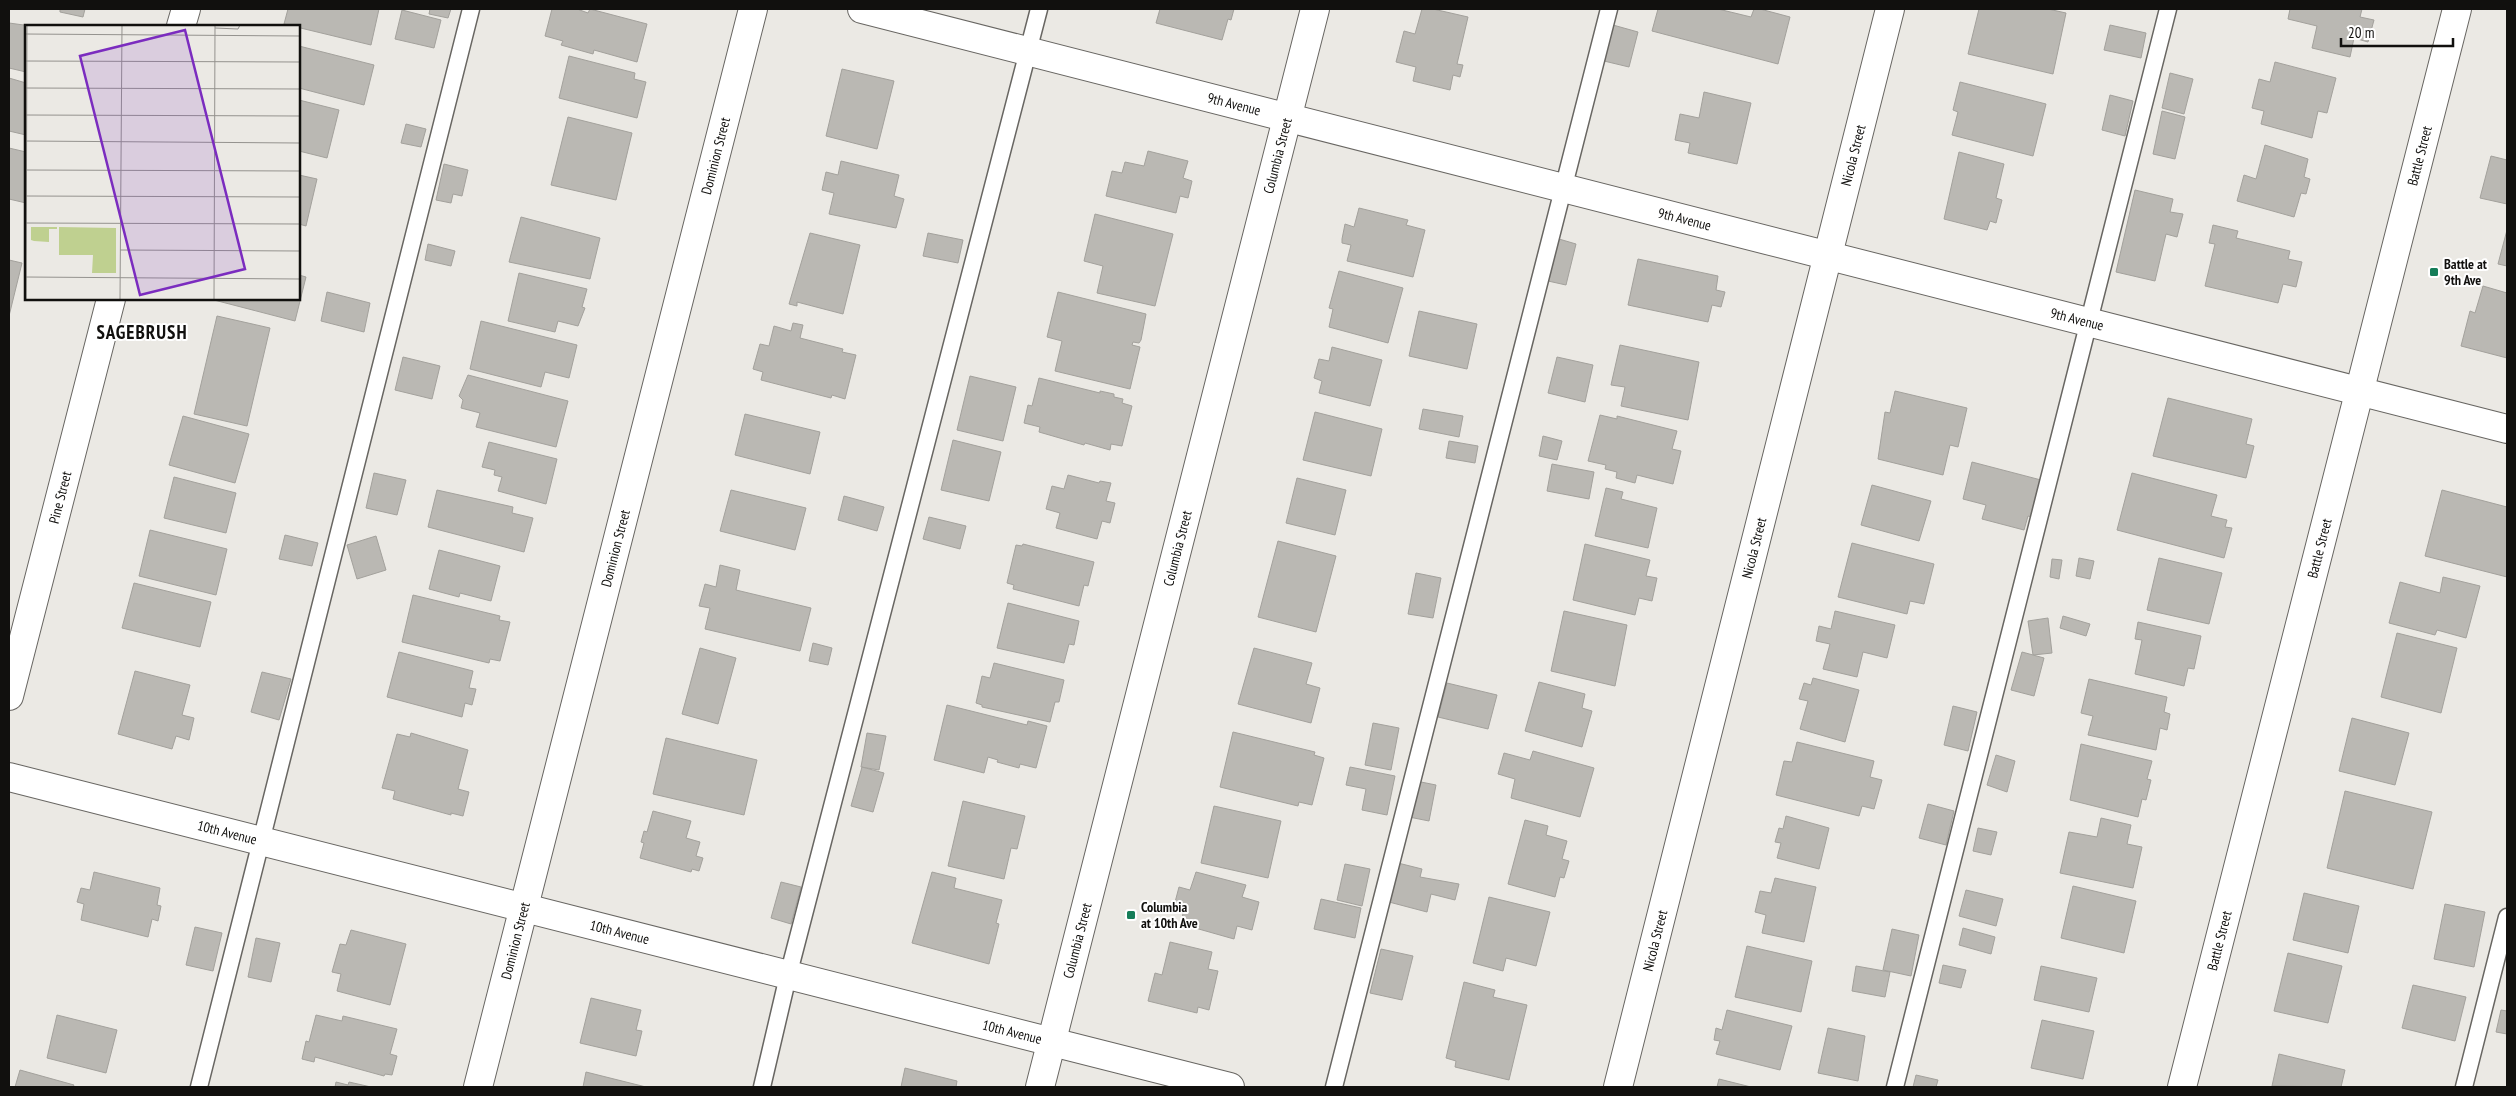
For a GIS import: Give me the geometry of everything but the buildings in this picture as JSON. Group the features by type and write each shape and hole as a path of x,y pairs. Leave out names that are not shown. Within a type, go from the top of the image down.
{"street":[{"path":"181,25 186,9"},
{"name":"Dominion Street","path":"478,1087 522,908 753,9"},
{"name":"9th Avenue","path":"862,9 2507,429"},
{"name":"Columbia Street","path":"1040,1087 1315,9"},
{"name":"Nicola Street","path":"1618,1087 1890,9"},
{"name":"Battle Street","path":"2182,1087 2457,9"},
{"name":"Pine Street","path":"9,696 111,300"},
{"name":"10th Avenue","path":"9,777 1230,1087"}],"lane":[{"path":"199,1087 470,9"},
{"path":"762,1087 788,976 1039,9"},
{"path":"1334,1087 1609,9"},
{"path":"1895,1087 2168,9"},
{"path":"2464,1087 2507,917"}],"place":[{"name":"Battle at 9th Ave","path":"2434,272"},
{"name":"Columbia at 10th Ave","path":"1131,915"}],"district":[{"name":"SAGEBRUSH","path":"142,332"}]}
